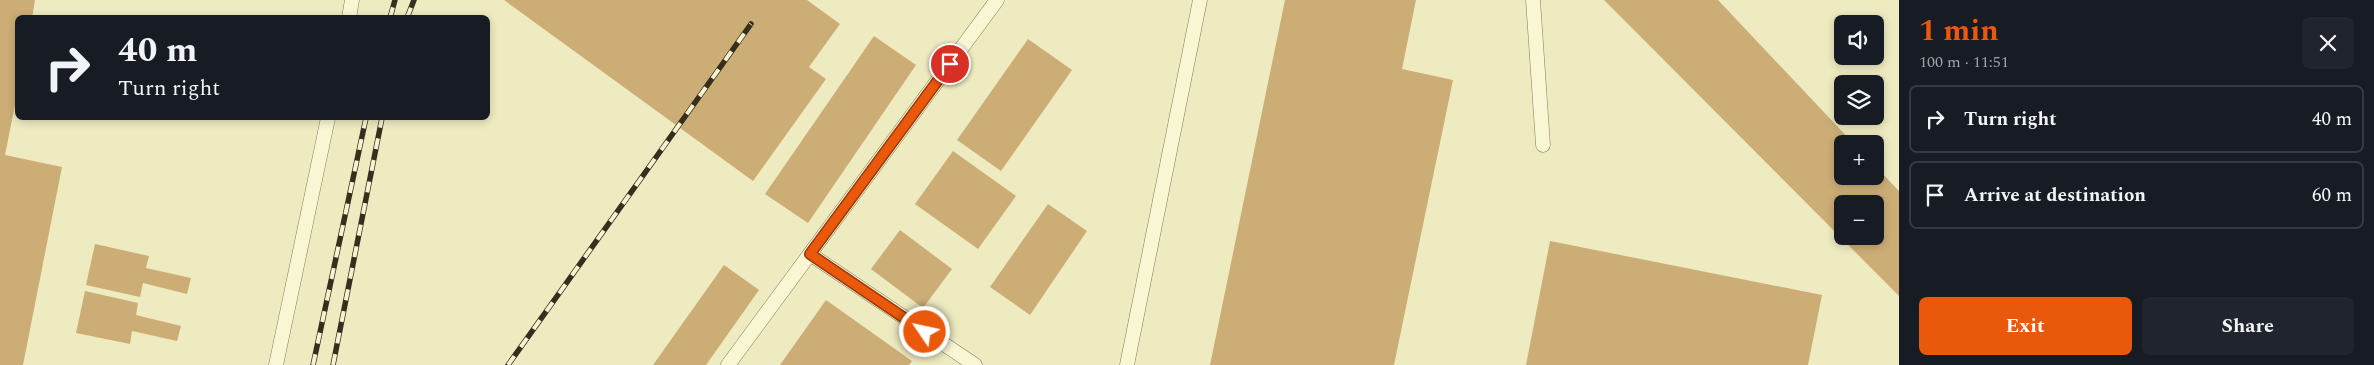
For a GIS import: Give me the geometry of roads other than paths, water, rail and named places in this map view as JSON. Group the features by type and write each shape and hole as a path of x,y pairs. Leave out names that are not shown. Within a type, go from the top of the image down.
{"lane":[{"path":"350,15 352,0"},
{"path":"728,365 997,0"},
{"path":"1127,365 1200,0"},
{"path":"1533,0 1543,145"},
{"path":"276,365 328,120"},
{"path":"810,254 975,365"}],"railway":[{"path":"391,15 395,0"},
{"path":"408,15 414,0"},
{"path":"508,365 751,24"},
{"path":"313,365 366,120"},
{"path":"333,365 382,120"}]}
